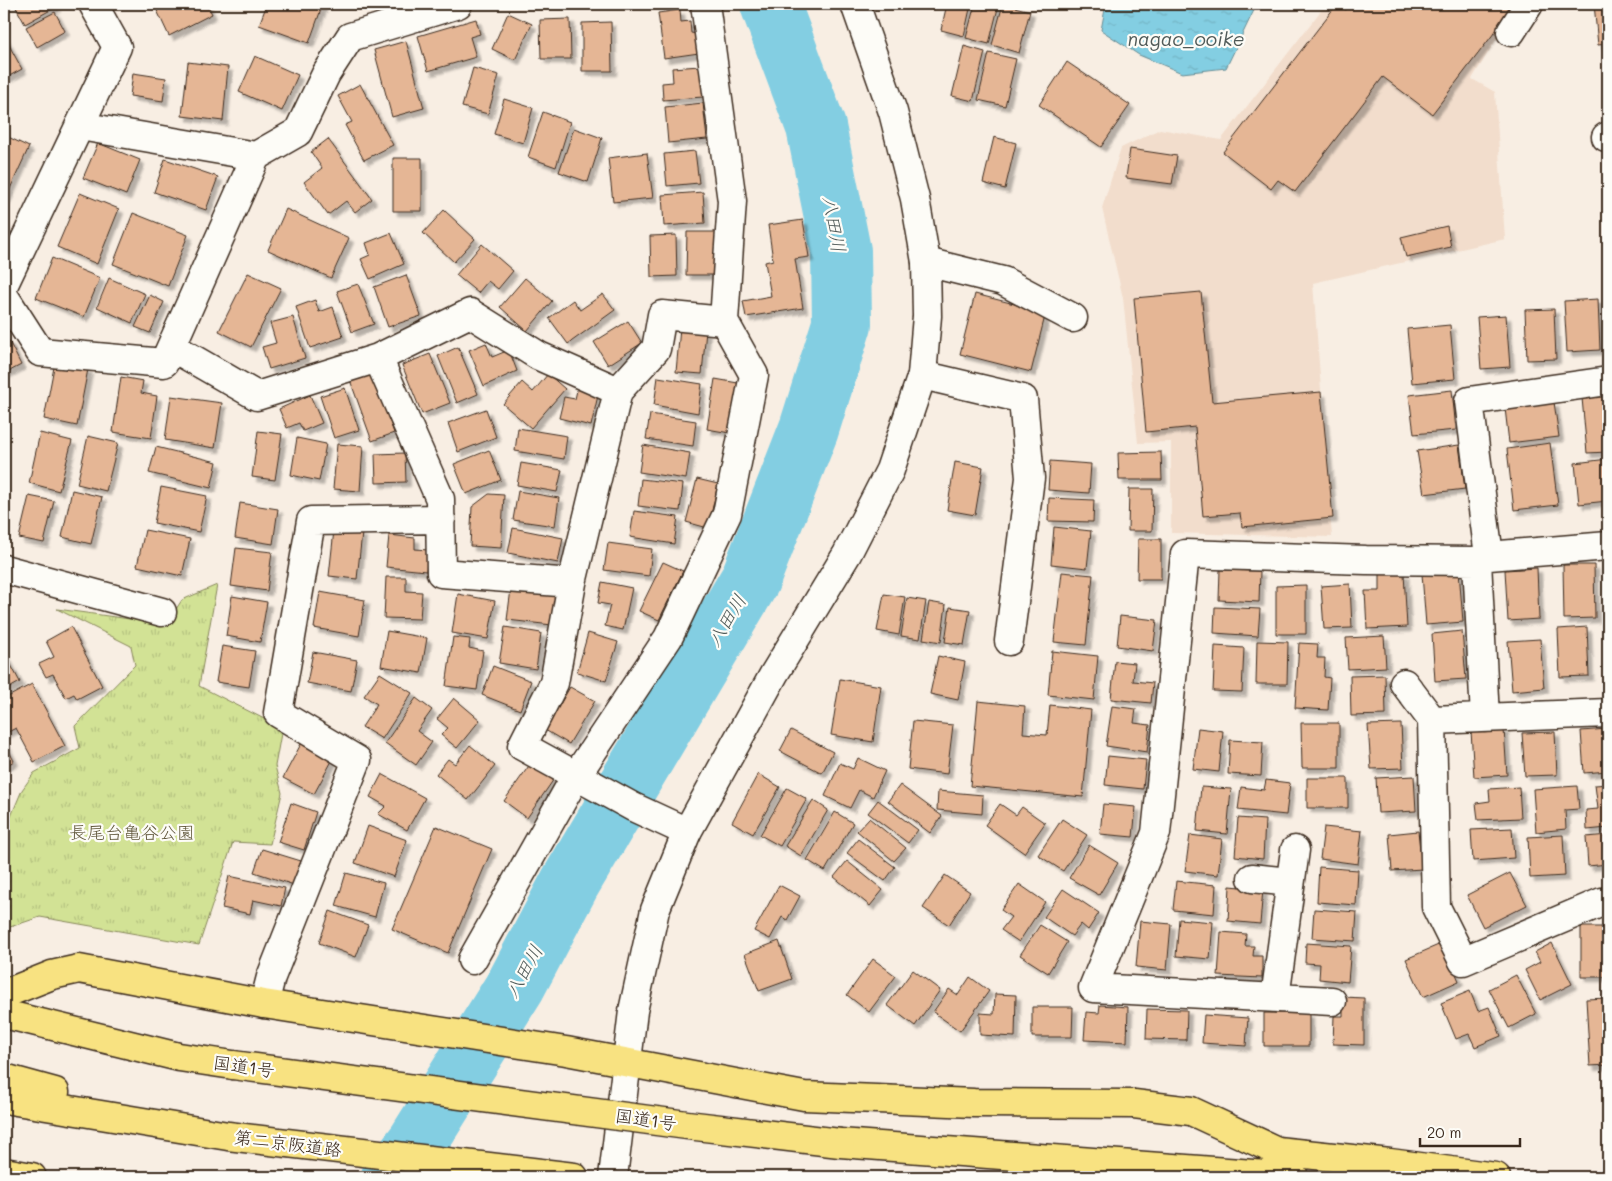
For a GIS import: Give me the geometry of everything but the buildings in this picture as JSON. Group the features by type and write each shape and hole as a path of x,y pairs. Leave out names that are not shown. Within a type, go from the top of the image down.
{"highway":[{"path":"4,994 52,975 79,969 264,1004 566,1051 804,1096 974,1103 1134,1104 1192,1111 1277,1151 1390,1162 1496,1177"},
{"name":"国道1号","path":"4,1014 179,1057 678,1124 840,1143 1294,1177"},
{"path":"4,1078 178,1128"},
{"name":"第二京阪道路","path":"4,1099 228,1136 574,1177"},
{"path":"4,1172 32,1177"}],"street":[{"path":"4,284 117,47 93,4"},
{"path":"4,296 40,352 164,363 256,156 298,132 326,74 350,37 458,4"},
{"path":"472,960 585,780 668,638 727,514 754,374 724,321 732,202 705,4"},
{"path":"613,1177 633,1011 655,910 687,832 774,674 847,554 890,470 922,375 928,316 926,262 916,199 893,112 855,4"},
{"path":"1511,32 1529,4"},
{"path":"80,126 256,156"},
{"path":"926,262 1003,281 1072,318"},
{"path":"172,347 257,396 378,358 470,313 539,356 618,391"},
{"path":"687,832 633,807 522,746 554,683 572,583 618,391 656,349 662,315 724,321"},
{"path":"378,358 440,500 442,574 572,583"},
{"path":"922,375 1023,399 1030,478 1009,641"},
{"path":"1485,718 1483,559 1469,401 1608,381"},
{"path":"264,1004 272,977 357,760 278,713 311,521 441,519"},
{"path":"1332,1001 1093,988 1156,833 1186,554 1366,560 1483,559 1608,546"},
{"path":"4,569 162,612"},
{"path":"1404,683 1432,720 1436,907 1463,960 1608,901"},
{"path":"1432,720 1608,713"},
{"path":"1275,998 1295,850"},
{"path":"1252,878 1290,882"}],"shaded area":[{"path":"1326,4 1518,4 1472,79 1495,92 1505,239 1313,283 1332,537 1171,533 1171,442 1138,443 1123,298 1102,208 1121,148 1160,129 1221,140"}],"green space":[{"name":"長尾台亀谷公園","path":"217,585 199,686 282,728 275,766 282,793 270,844 233,842 199,945 40,917 4,929 4,833 22,790 34,773 80,748 75,726 135,665 131,646 57,609 166,624 182,600"}],"water":[{"name":"nagao_ooike","path":"1106,4 1257,4 1226,68 1182,73 1139,55 1101,30"}],"waterway":[{"name":"八田川","path":"391,1177 417,1143 516,985 570,883 750,580 809,429 842,324 841,251 816,127 770,4"}]}
